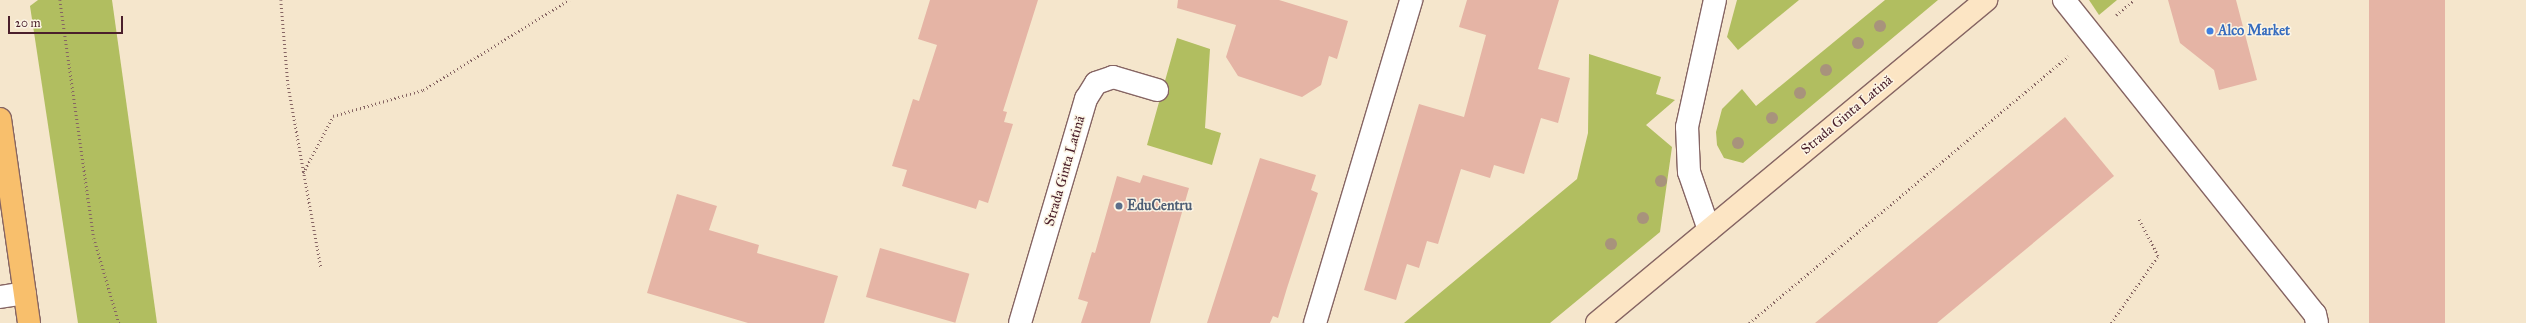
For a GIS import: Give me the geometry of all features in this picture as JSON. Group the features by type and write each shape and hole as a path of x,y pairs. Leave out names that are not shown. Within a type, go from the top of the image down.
{"main road":[{"path":"0,119 29,323"}],"street":[{"path":"1315,323 1411,0"},
{"path":"1709,230 1689,172 1687,127 1715,0"},
{"name":"Strada Ginta Latină","path":"1596,323 1986,0"},
{"path":"2064,0 2315,314 2317,323"},
{"name":"Strada Ginta Latină","path":"1020,323 1086,99 1096,83 1113,77 1157,90"},
{"path":"0,297 25,293"}],"path":[{"path":"60,0 94,238 119,323"},
{"path":"281,0 288,84 321,268"},
{"path":"303,173 333,116 423,90 569,0"},
{"path":"1749,323 2134,0"},
{"path":"2111,323 2158,256 2138,218"}],"green space":[{"path":"38,0 112,0 157,323 78,323 30,6"},
{"path":"1737,0 1799,0 1738,50 1727,37"},
{"path":"1885,0 1938,0 1743,163 1724,158 1717,145 1716,132 1722,109 1742,89 1756,106"},
{"path":"2089,0 2117,0 2099,15"},
{"path":"1177,38 1210,49 1205,128 1221,133 1212,165 1147,145"},
{"path":"1589,54 1661,77 1656,94 1675,100 1646,125 1672,147 1660,232 1550,323 1404,323 1577,179 1588,133"}],"building":[{"path":"930,0 1038,0 1003,111 1007,112 1004,122 1013,124 988,203 979,200 976,209 902,186 907,170 892,166 913,99 919,101 937,45 918,39"},
{"path":"1178,0 1279,0 1348,21 1337,59 1329,56 1321,85 1302,97 1238,76 1226,57 1236,25 1177,8"},
{"path":"1467,0 1559,0 1538,69 1570,78 1558,123 1541,118 1524,174 1494,165 1490,178 1461,169 1438,244 1427,241 1419,268 1407,264 1396,300 1364,290 1419,104 1464,117 1486,35 1459,27"},
{"path":"2168,0 2236,0 2257,80 2219,90 2214,70 2180,43"},
{"path":"2369,0 2445,0 2445,323 2369,323"},
{"path":"2065,117 2114,176 1937,323 1815,323"},
{"path":"1260,158 1316,175 1311,190 1318,193 1278,318 1273,316 1270,323 1207,323"},
{"path":"1143,175 1189,188 1150,323 1081,323 1088,302 1078,299 1092,252 1095,253 1117,176 1140,183"},
{"path":"677,194 717,206 709,230 759,245 757,253 838,276 824,323 748,323 647,293"},
{"path":"880,248 969,274 955,323 866,297"}],"place":[{"name":"Alco Market","path":"2210,31"},
{"name":"EduCentru","path":"1119,206"}]}
